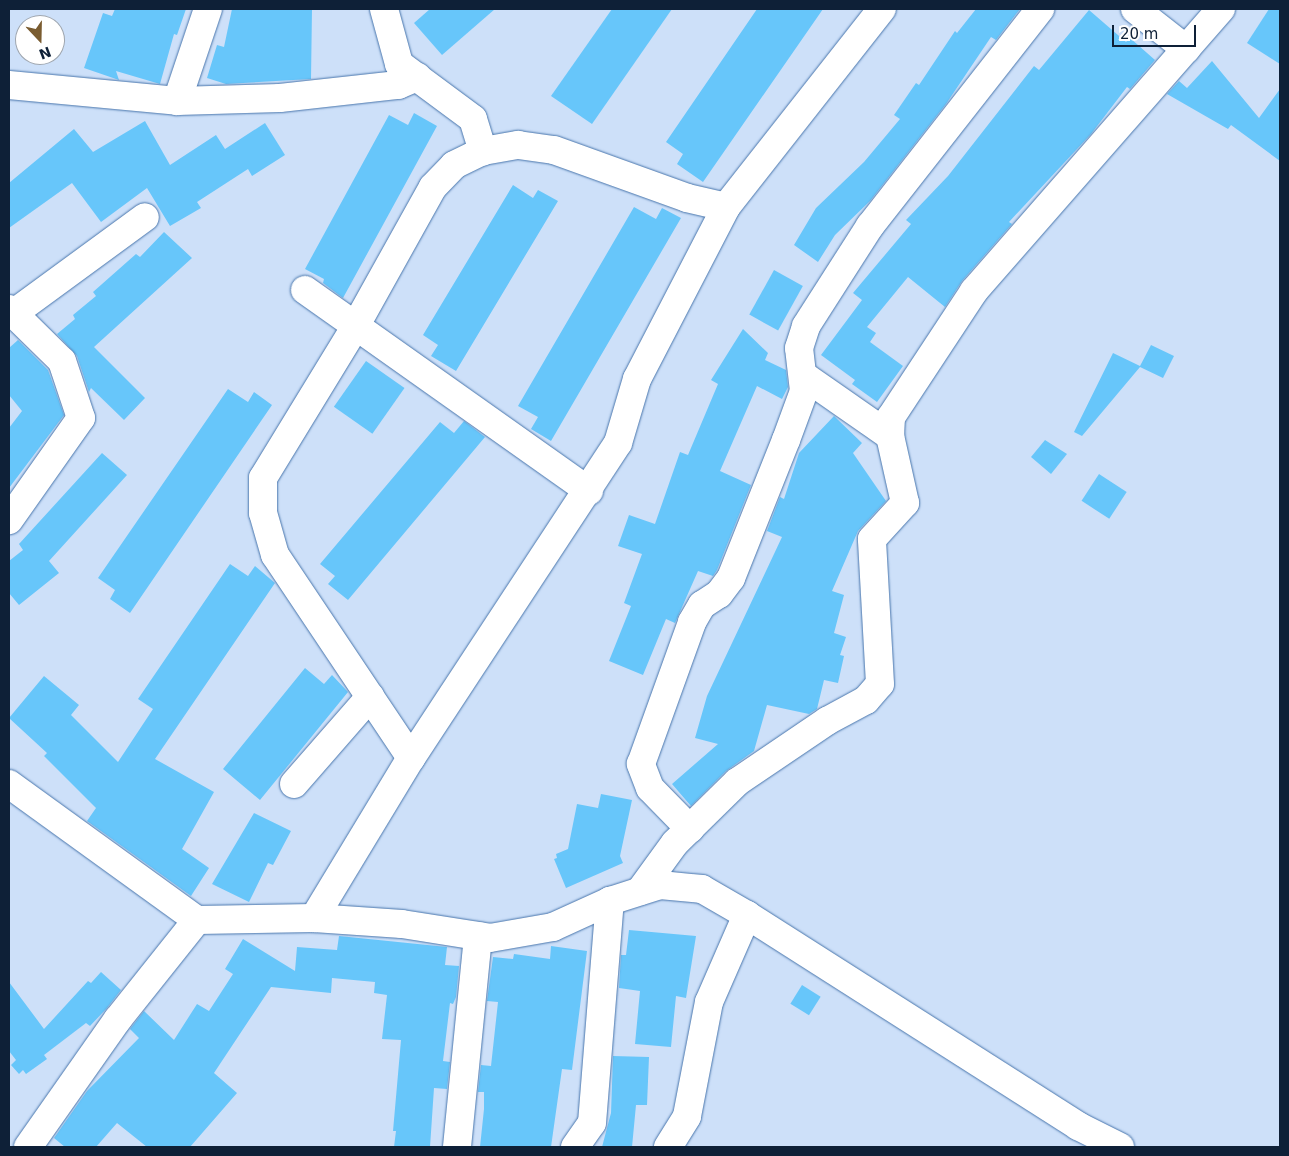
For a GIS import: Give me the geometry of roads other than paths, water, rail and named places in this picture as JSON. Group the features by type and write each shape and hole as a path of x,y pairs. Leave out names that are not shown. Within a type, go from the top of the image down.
{"street":[{"path":"177,101 208,9"},
{"path":"384,9 399,64 473,119 483,151"},
{"path":"314,918 411,758 589,491 618,443 637,379 726,207 882,9"},
{"path":"690,828 650,788 641,764 692,622 702,606 718,594 731,578 804,391 804,376 799,348 806,326 870,226 1040,9"},
{"path":"1135,9 1186,48"},
{"path":"640,891 675,843 737,782 827,721 866,700 880,684 872,539 905,503 890,436 891,417 974,291 1221,9"},
{"path":"9,85 177,101 280,98 398,85 417,77"},
{"path":"411,758 274,555 263,512 263,478 355,326 433,187 454,165 483,151 518,145 554,150 687,198 726,207"},
{"path":"9,520 81,418 62,361 11,311 145,217"},
{"path":"305,290 589,491"},
{"path":"804,376 890,436"},
{"path":"294,784 370,697"},
{"path":"9,784 197,920 314,918 402,924 490,938 553,927 610,900 660,885 702,890 747,915 1078,1126 1120,1147"},
{"path":"575,1147 592,1122 610,900"},
{"path":"668,1147 687,1116 709,1002 747,915"},
{"path":"28,1147 118,1018 197,920"},
{"path":"457,1147 478,936"}]}
